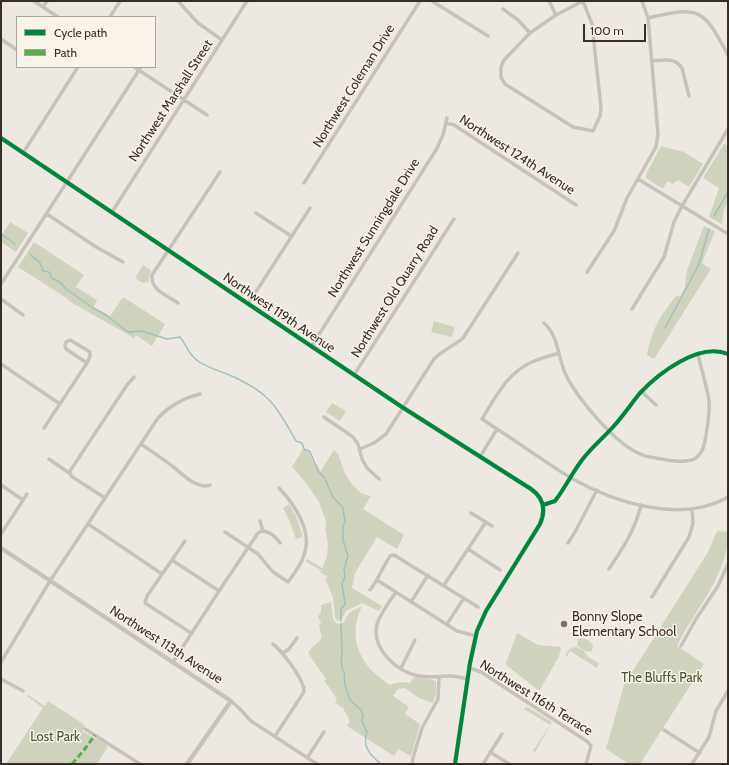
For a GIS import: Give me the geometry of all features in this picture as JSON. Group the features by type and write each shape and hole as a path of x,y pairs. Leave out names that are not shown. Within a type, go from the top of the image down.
{"street":[{"path":"34,1 56,16"},
{"path":"43,7 47,1"},
{"path":"111,16 120,1"},
{"path":"178,1 198,23 222,40"},
{"name":"Northwest Marshall Street","path":"112,212 246,1"},
{"name":"Northwest Coleman Drive","path":"304,183 420,1"},
{"path":"432,1 488,36"},
{"path":"549,1 556,15"},
{"path":"583,1 592,24 601,108 600,116 592,131 573,127 505,84 501,78 501,67 504,60 530,33 556,15 583,1"},
{"path":"587,272 614,231 627,198 652,154 658,134 648,18 642,1"},
{"path":"503,9 518,20 530,33"},
{"path":"648,18 683,11 698,14 710,24 728,55"},
{"path":"1,39 16,49"},
{"path":"652,61 674,60 680,64 689,96"},
{"path":"23,153 77,68"},
{"path":"1,284 140,69 183,100 207,115"},
{"name":"Northwest Sunningdale Drive","path":"311,347 436,150 443,135 448,118"},
{"name":"Northwest 124th Avenue","path":"446,123 454,125 576,205"},
{"path":"632,309 664,257 674,222 682,206 728,129"},
{"name":"Northwest 119th Avenue","path":"1,138 402,408 531,489 539,495 543,505"},
{"path":"178,303 155,287 152,281 153,272 169,251 220,172"},
{"path":"638,179 728,234"},
{"path":"248,304 310,208"},
{"path":"256,213 292,236"},
{"path":"46,214 96,247 123,262"},
{"name":"Northwest Old Quarry Road","path":"354,375 454,219"},
{"path":"360,449 374,443 384,436 434,358 439,353 459,342 463,338 518,253"},
{"path":"1,300 23,315"},
{"path":"544,323 550,329 565,372 574,389 588,408 609,431 628,447 643,456 677,461 689,460 699,456 705,439 709,400 698,354"},
{"path":"44,428 87,363 90,356 90,352 68,340 65,344 66,349 87,363"},
{"path":"455,764 476,636 486,612 540,524 544,513 543,505 555,501 585,456 609,431 642,392 668,370 698,354 716,351 728,354"},
{"path":"559,353 532,362 510,378 482,419 570,477 597,490 641,505 667,510 692,510 727,499"},
{"path":"1,364 60,404"},
{"path":"69,473 70,469 134,377"},
{"path":"642,392 656,405"},
{"path":"1,662 50,581 162,414 181,400 200,394"},
{"path":"324,417 350,434 360,449 362,459 367,468 380,479"},
{"path":"480,457 497,429"},
{"path":"141,444 193,482 203,486 210,485"},
{"path":"49,459 71,476 105,498"},
{"path":"1,485 23,500"},
{"path":"225,532 260,556 275,573 288,582 304,557 306,539 302,523 295,509 279,488"},
{"path":"568,543 597,490"},
{"path":"1,534 27,494"},
{"path":"609,569 637,522 641,505"},
{"path":"652,597 689,537 693,523 692,510"},
{"path":"471,513 492,526"},
{"path":"260,521 263,530 276,538 280,543"},
{"path":"444,585 486,522"},
{"path":"88,524 162,574"},
{"path":"173,662 258,533 263,530"},
{"path":"185,540 145,599 144,603 191,634"},
{"name":"Northwest 113th Avenue","path":"1,548 231,701 250,721 317,764"},
{"path":"468,549 500,570"},
{"path":"370,590 389,558 392,555 396,555 478,607"},
{"path":"172,560 219,591"},
{"path":"681,646 696,619 715,591 728,564"},
{"path":"411,602 428,575"},
{"path":"377,580 462,634 476,636"},
{"path":"396,592 380,616 377,626 376,632 379,645 385,656 401,668 416,675 439,677 452,676 468,679"},
{"path":"446,624 464,598"},
{"path":"283,653 289,649 297,638"},
{"path":"401,668 415,640"},
{"path":"273,644 283,653 303,684 304,692 274,736"},
{"name":"Northwest 116th Terrace","path":"470,668 481,672 584,739 591,745 586,764"},
{"path":"412,764 422,728 438,699 439,677"},
{"path":"1,678 22,691"},
{"path":"692,764 711,733 716,711 728,691"},
{"path":"187,764 231,701"},
{"path":"85,729 140,764"},
{"path":"664,730 700,753"},
{"path":"307,758 324,732"},
{"path":"483,764 502,734"},
{"path":"490,752 509,764"}],"green space":[{"path":"724,144 728,146 728,202 724,210 722,224 709,217 719,188 703,178"},
{"path":"661,146 684,152 703,164 689,187 678,180 673,184 667,181 663,189 646,178 646,174"},
{"path":"10,222 28,233 16,252 1,242 1,236"},
{"path":"704,226 715,231 702,263 711,269 654,359 647,355 651,337 666,309 677,295 680,297 685,287 687,270"},
{"path":"34,242 84,275 76,287 97,300 94,307 110,316 123,297 165,324 152,346 136,335 134,338 67,300 68,299 18,267"},
{"path":"143,265 151,270 149,282 143,283 135,278"},
{"path":"434,321 455,327 452,337 431,332"},
{"path":"332,403 346,411 340,421 326,412"},
{"path":"303,449 308,451 313,462 318,465 320,472 334,450 338,454 345,473 351,483 362,494 371,496 363,509 404,535 397,549 377,537 355,573 352,588 382,606 379,611 362,603 346,611 341,620 338,621 335,618 333,597 325,578 328,577 320,572 321,570 306,562 307,559 322,568 327,556 328,544 325,529 326,521 319,502 307,484 292,467"},
{"path":"289,504 296,516 303,537 296,539 283,508"},
{"name":"The Bluffs Park","path":"717,531 728,532 727,548 723,563 717,578 677,646 704,664 640,764 629,764 606,749 624,685 708,552"},
{"path":"331,602 333,619 337,624 343,623 349,613 362,606 357,618 356,641 364,661 380,678 390,685 400,682 410,683 414,677 434,680 436,682 436,693 433,703 419,698 405,688 398,689 393,696 409,707 405,714 420,724 411,756 398,749 394,756 347,726 350,721 343,708 335,703 337,699 324,680 326,679 308,653 322,638 319,626 321,622 318,617 321,611 321,605"},
{"path":"517,633 538,645 561,648 559,656 540,690 506,665"},
{"path":"583,638 589,641 593,646 592,651 586,651 577,646 578,639"},
{"path":"577,647 584,651 588,657 599,663 597,668 570,651 566,658 566,653 569,650"},
{"name":"Lost Park","path":"28,695 45,706 48,701 85,725 82,731 107,745 107,748 97,764 6,764 43,708 27,696"},
{"path":"526,707 552,722 535,752 533,751 550,725 524,709"}],"waterway":[{"path":"714,216 728,192"},
{"path":"665,328 699,264 709,229"},
{"path":"1,234 15,244"},
{"path":"30,254 40,263 43,271 49,272 52,278 61,283 66,289 93,308 106,315 128,332 142,331 167,339 180,337 189,352 198,361 257,389 278,410 296,441 302,443 304,449 309,451 311,454 318,471 324,477 333,497 343,508 345,521 343,527 343,540 348,556 344,569 345,577 342,584 345,604 341,609 341,621"},
{"path":"341,624 341,662 344,672 345,685 350,700 361,710 363,716 362,721 367,732 366,746 370,754 381,764"}],"marked path":[{"path":"72,764 95,735"}],"cycle path":[{"path":"1,138 402,407 531,489 539,496 543,505 543,514 540,524 486,611 477,631 470,663 455,764"},
{"path":"543,505 555,501 578,465 617,423 648,385 669,369 692,356 705,352 717,351 728,354"}],"place":[{"name":"Bonny Slope Elementary School","path":"564,624"}]}
